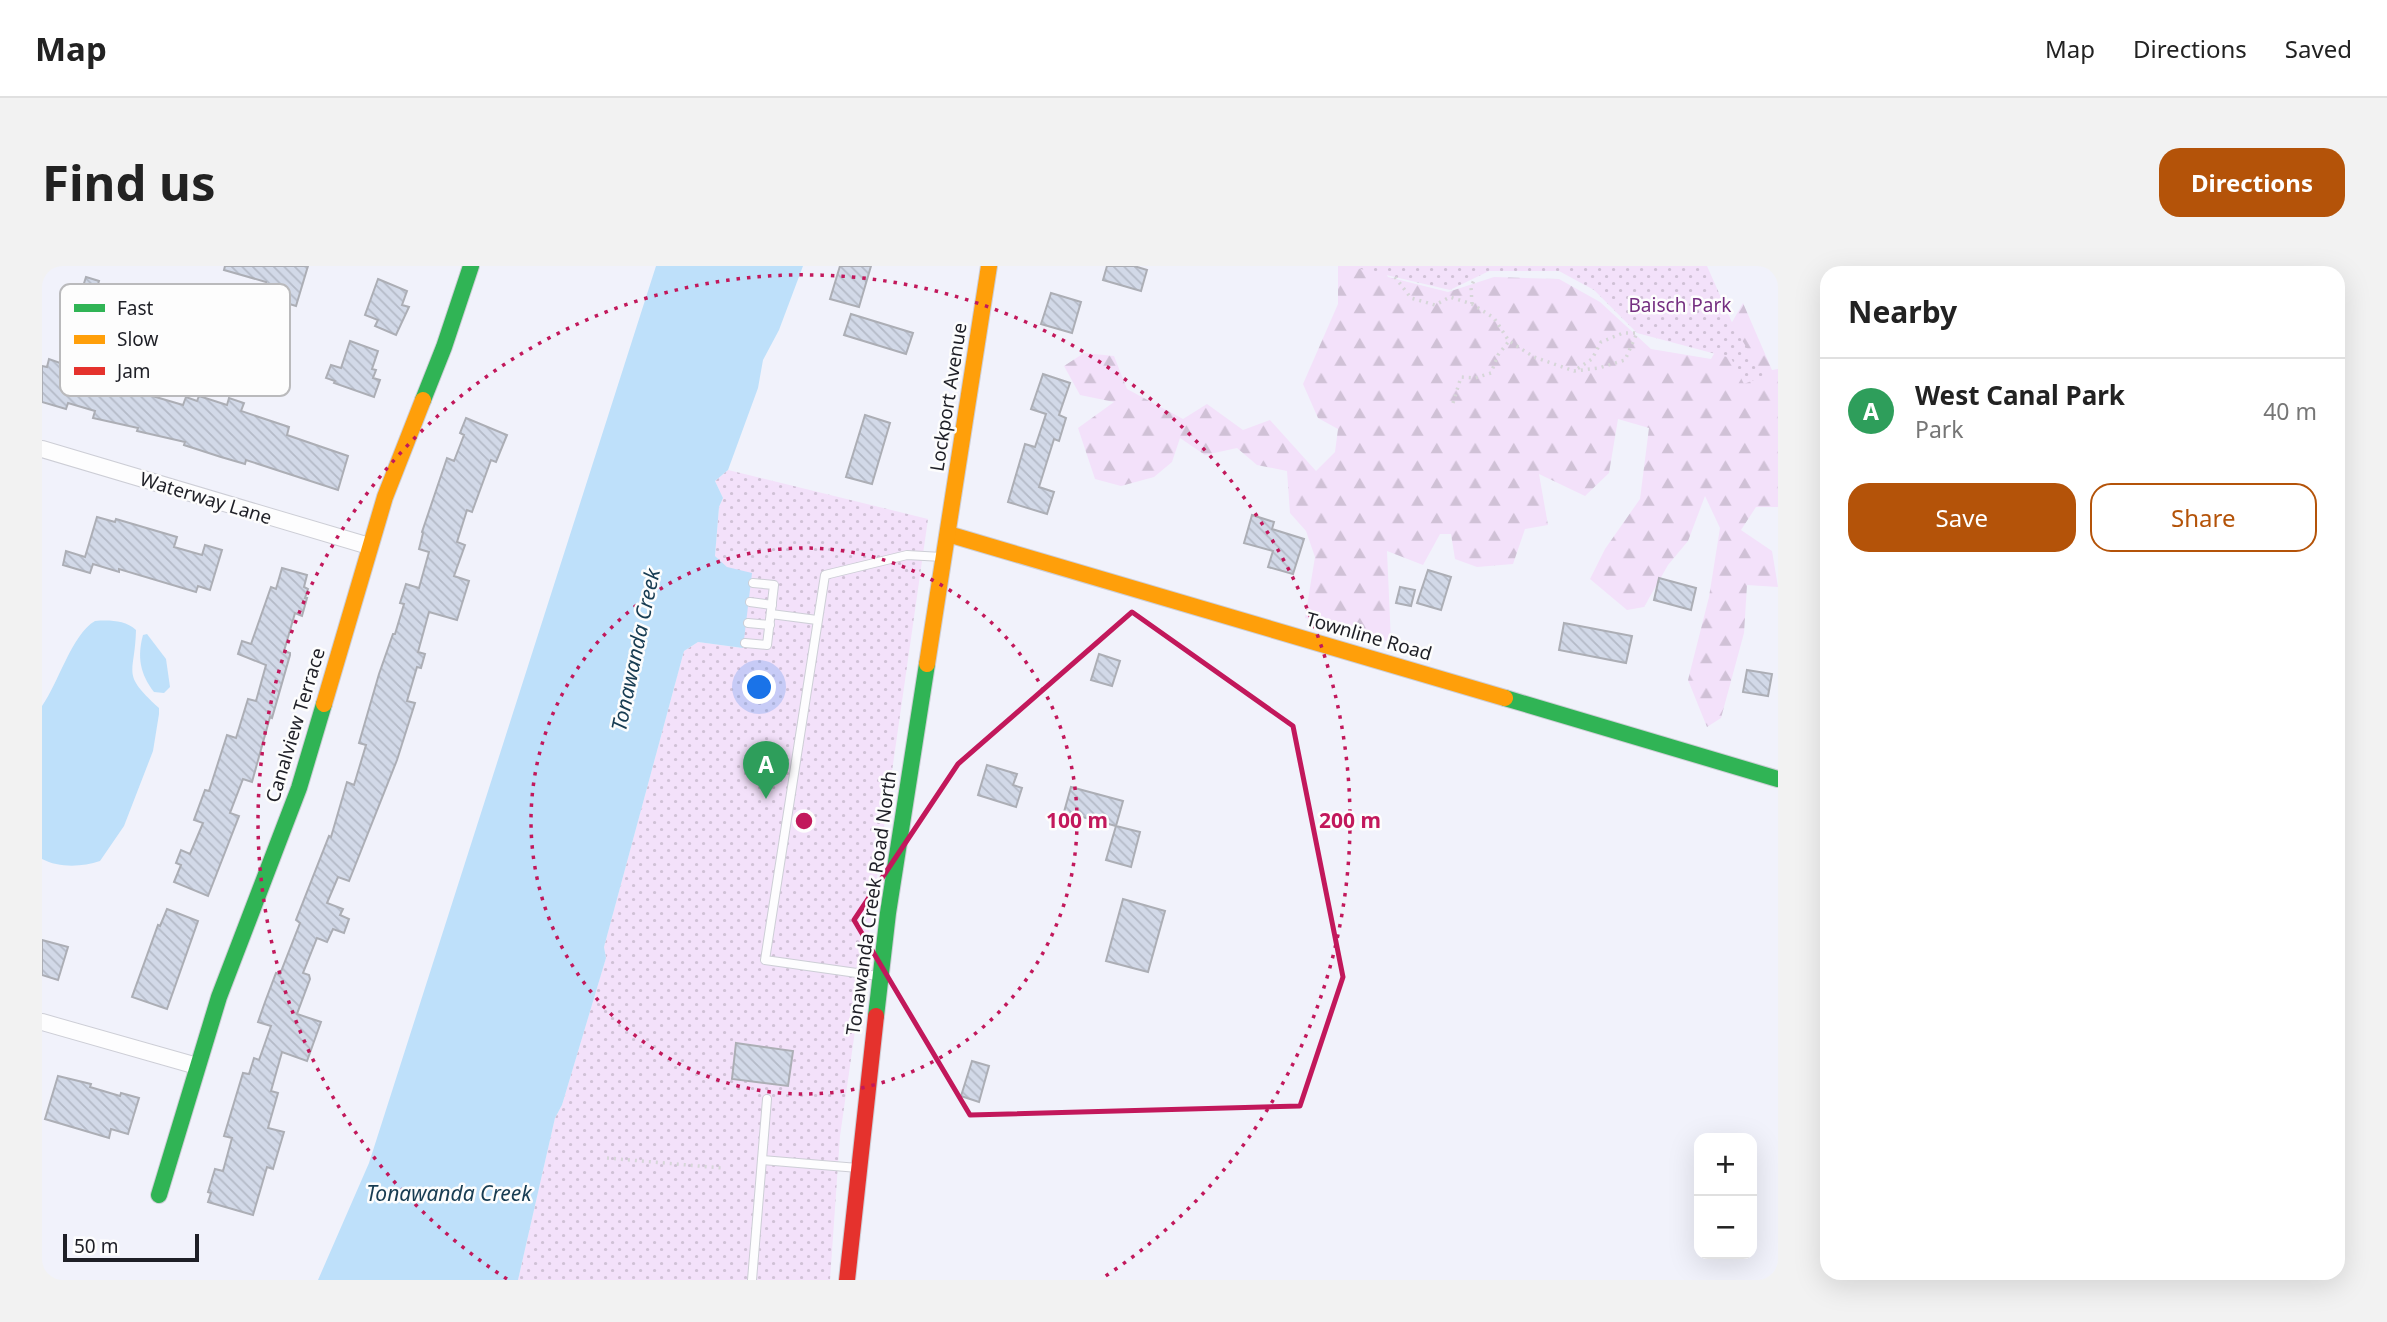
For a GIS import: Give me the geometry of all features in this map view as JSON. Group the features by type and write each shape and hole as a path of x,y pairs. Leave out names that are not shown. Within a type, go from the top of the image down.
{"street":[{"name":"Canalview Terrace","path":"159,1195 224,983 299,788 369,546 396,465 436,369 471,266"},
{"name":"Lockport Avenue","path":"948,534 989,266"},
{"name":"Waterway Lane","path":"42,449 369,546"},
{"name":"Tonawanda Creek Road North","path":"847,1280 880,977 948,534"},
{"name":"Townline Road","path":"948,534 1778,779"},
{"path":"42,1022 197,1066"}],"lane":[{"path":"880,977 765,960 817,620 825,575 907,555 945,557"},
{"path":"745,643 767,645 770,625 775,585 753,583"},
{"path":"750,603 817,620"},
{"path":"748,623 770,625"},
{"path":"752,1280 766,1099"},
{"path":"762,1160 858,1168"}],"path":[{"path":"1395,277 1411,298 1435,305 1450,297 1472,304 1494,318 1509,341 1534,357 1574,371 1599,368 1625,360 1637,334 1623,333 1601,342 1592,359 1574,371"},
{"path":"1472,304 1471,287 1475,278"},
{"path":"1453,403 1461,377 1475,378 1491,373 1498,355 1509,341"},
{"path":"607,1158 722,1168"}],"highlighted area":[{"path":"1132,612 1293,726 1343,977 1300,1106 970,1115 854,920 958,764"}],"green space":[{"path":"1338,266 1382,266 1388,277 1448,292 1494,277 1559,279 1600,302 1651,349 1711,359 1743,303 1772,370 1778,369 1778,507 1756,507 1741,530 1772,551 1778,587 1747,585 1744,633 1721,718 1707,727 1688,680 1709,597 1720,528 1705,496 1688,541 1668,565 1644,607 1627,610 1590,579 1605,549 1640,499 1649,428 1618,419 1609,473 1585,496 1539,474 1548,525 1525,529 1513,564 1477,567 1455,559 1451,534 1440,534 1423,565 1387,551 1391,642 1305,618 1315,557 1306,531 1290,513 1287,471 1257,465 1237,448 1205,455 1180,438 1172,462 1154,477 1121,486 1095,479 1078,428 1114,402 1080,395 1064,366 1084,353 1114,356 1127,389 1183,419 1207,404 1243,430 1270,420 1316,471 1335,452 1338,429 1318,418 1303,384 1338,304"},
{"name":"Baisch Park","path":"1348,266 1707,266 1734,327 1764,376 1744,384 1731,358 1637,333 1594,290 1559,271 1489,271 1450,290"},
{"path":"728,470 928,519 840,1136 830,1280 518,1280 555,1118 562,1105 606,958 604,947 684,651 698,642 742,648 727,567 715,556 719,507 723,498 715,481"}],"water":[{"name":"Tonawanda Creek","path":"656,266 803,266 779,330 763,360 758,388 728,470 715,481 723,498 719,507 715,556 727,567 752,573 743,648 698,642 684,651 604,947 606,958 562,1105 555,1118 518,1280 318,1280 369,1163"},
{"path":"95,621 122,622 136,630 134,680 159,708 159,714 153,751 124,826 100,861 63,865 42,859 42,706 72,648 87,627"},
{"path":"147,634 166,659 170,687 164,693 154,692 143,672 140,651 143,635"}],"building":[{"path":"225,266 308,266 296,306 290,304 290,284 266,284 224,270"},
{"path":"840,266 871,266 859,307 830,299"},
{"path":"1107,266 1134,266 1147,270 1141,291 1103,280"},
{"path":"86,277 99,281 98,284 84,284"},
{"path":"378,279 407,291 402,305 409,307 396,335 375,326 378,320 365,315"},
{"path":"1051,293 1081,302 1072,333 1041,324"},
{"path":"851,314 913,333 906,354 844,335"},
{"path":"350,341 378,351 372,369 376,370 373,378 380,380 374,397 326,378 331,365 341,368"},
{"path":"49,359 60,363 60,396 152,396 183,405 186,397 197,401 199,396 227,405 229,398 244,403 241,411 289,427 287,435 348,456 338,490 246,460 245,464 221,457 184,445 185,442 137,431 138,428 93,418 95,411 68,403 66,409 42,402 42,366 47,367"},
{"path":"1043,374 1070,383 1059,415 1066,418 1059,441 1054,439 1039,487 1054,492 1047,514 1008,502 1025,444 1035,447 1046,414 1031,409"},
{"path":"865,415 890,423 872,484 846,477"},
{"path":"466,418 507,435 496,462 491,460 472,512 467,510 457,542 465,545 454,576 469,581 457,620 429,612 418,652 425,654 421,668 417,667 407,701 415,703 397,760 349,881 338,877 327,903 343,909 340,915 349,919 344,933 333,929 327,942 317,938 303,973 309,975 310,979 297,1014 321,1022 307,1061 282,1052 271,1091 278,1093 268,1128 284,1132 273,1169 267,1167 253,1215 208,1202 215,1169 223,1171 232,1138 224,1136 243,1073 249,1074 254,1058 259,1060 271,1026 258,1022 276,973 280,974 300,923 296,920 329,836 331,837 347,782 354,785 366,745 359,743 379,674 404,604 400,603 406,584 419,588 429,552 419,549 422,532 447,458 454,461 464,435 460,433"},
{"path":"1252,515 1274,522 1272,529 1304,539 1293,574 1268,567 1273,551 1244,543"},
{"path":"97,517 115,522 116,519 177,537 174,547 202,555 205,545 222,550 210,590 198,586 196,592 93,564 90,573 63,565 66,551 85,557"},
{"path":"282,568 307,575 304,587 308,589 307,598 302,616 295,613 284,651 290,655 272,718 270,717 252,782 243,779 230,813 239,816 208,896 174,882 181,865 176,863 181,850 190,854 203,823 194,820 205,790 209,791 227,735 236,738 248,699 256,701 266,665 238,654 242,641 251,644 271,587 276,589"},
{"path":"1428,570 1451,577 1441,610 1417,603"},
{"path":"1659,578 1696,588 1691,610 1654,600"},
{"path":"1400,587 1415,590 1411,606 1396,603"},
{"path":"1564,623 1632,636 1626,663 1559,650"},
{"path":"1099,654 1120,661 1112,686 1091,680"},
{"path":"1747,670 1772,674 1768,696 1743,692"},
{"path":"987,765 1017,774 1013,785 1022,788 1016,807 978,795"},
{"path":"1071,787 1123,801 1116,826 1064,812"},
{"path":"1116,826 1140,832 1131,867 1106,860"},
{"path":"1123,899 1165,911 1148,972 1106,961"},
{"path":"167,909 198,921 167,1009 132,997 158,925 160,926"},
{"path":"42,940 68,947 58,980 42,975"},
{"path":"736,1043 793,1051 788,1086 732,1079"},
{"path":"972,1061 989,1066 979,1102 961,1096"},
{"path":"58,1076 91,1084 90,1087 120,1096 121,1093 139,1098 128,1134 111,1129 109,1138 45,1119"}],"traffic: fast":[{"path":"423,400 471,266"},
{"path":"876,1016 888,913 927,664"},
{"path":"1505,698 1778,779"},
{"path":"159,1195 219,997 299,788 324,704"}],"traffic: slow":[{"path":"927,664 989,266"},
{"path":"324,704 385,497 423,400"},
{"path":"948,534 1505,698"}],"traffic: jam":[{"path":"847,1280 876,1016"}],"place":[{"name":"West Canal Park","path":"766,799"}]}
